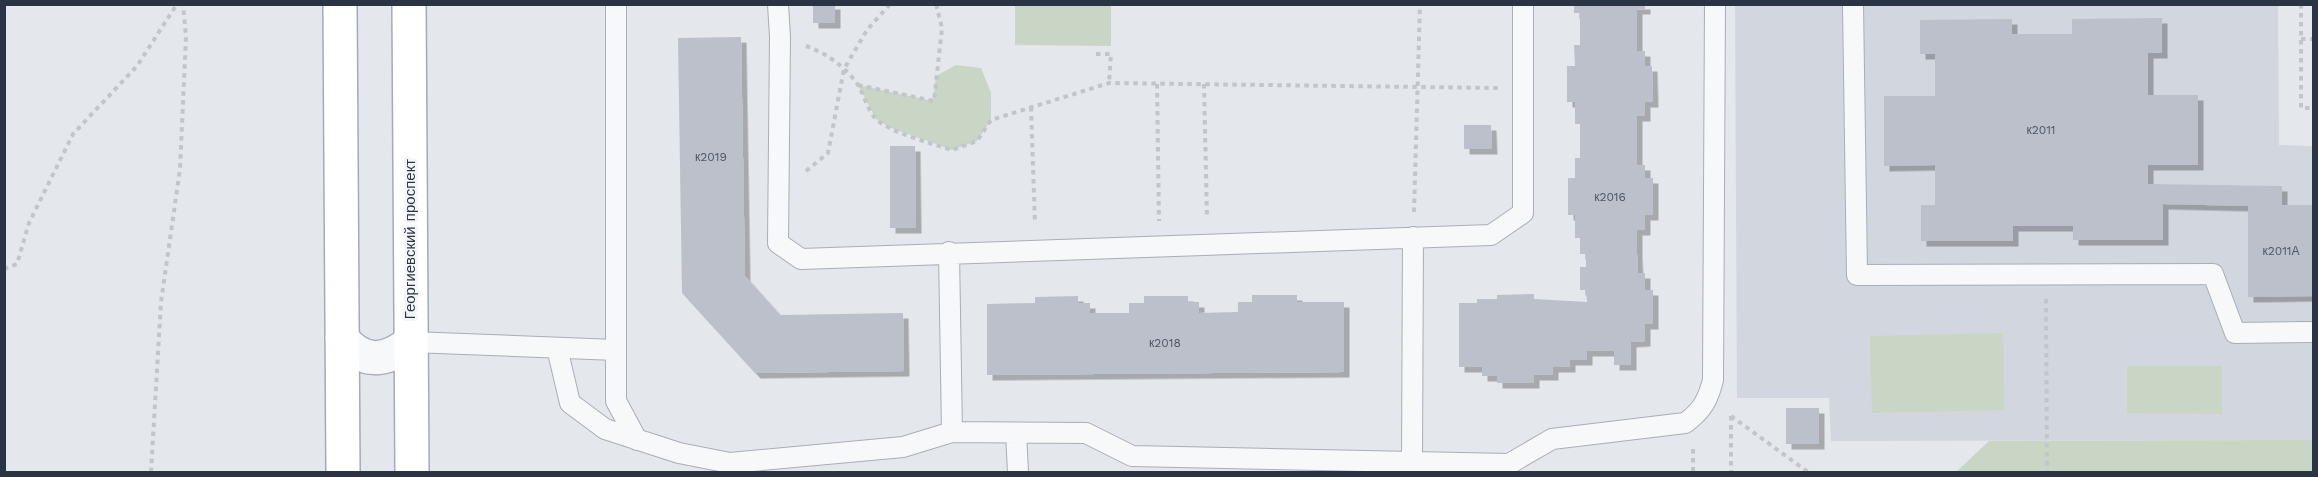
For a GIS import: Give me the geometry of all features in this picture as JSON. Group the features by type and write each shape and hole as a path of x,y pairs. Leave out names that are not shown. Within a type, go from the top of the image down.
{"main road":[{"path":"340,4 343,472"},
{"name":"Георгиевский проспект","path":"409,4 412,472"}],"street":[{"path":"342,338 351,350 362,356 376,358 387,357 411,342"}],"lane":[{"path":"616,4 616,401 637,440"},
{"path":"777,4 780,37 778,243 801,259 949,252 1491,235 1523,213 1523,4"},
{"path":"557,348 570,403 605,429 679,453 730,463 903,447 952,432 1086,433 1132,456 1509,464 1551,439 1685,423 1698,414 1708,400 1713,380 1715,4"},
{"path":"1853,4 1857,275 2213,274 2235,333 2313,332"},
{"path":"1412,462 1413,237"},
{"path":"949,252 952,432"},
{"path":"411,342 616,350"},
{"path":"1016,433 1017,472"}],"path":[{"path":"4,269 17,264 29,223 74,134 138,66 177,4"},
{"path":"151,472 161,303 180,169 186,37 183,4"},
{"path":"779,171 809,171 828,153 844,69 867,30 890,4"},
{"path":"858,85 934,102 942,28 936,4"},
{"path":"1413,237 1420,4"},
{"path":"2301,4 2301,108 2313,108"},
{"path":"780,37 818,50 844,69 858,85 876,119 891,128 952,150 977,141 991,120 1109,83 1524,89"},
{"path":"2301,39 2313,39"},
{"path":"1096,54 1110,54 1109,83"},
{"path":"1157,84 1159,245"},
{"path":"1204,84 1207,244"},
{"path":"1031,108 1036,250"},
{"path":"2045,274 2047,472"},
{"path":"1708,400 1808,472"},
{"path":"1731,416 1731,472"}],"shaded area":[{"path":"1735,5 2278,5 2279,145 2313,146 2313,440 1831,441 1829,398 1737,398"}],"green space":[{"path":"1015,5 1111,5 1111,46 1015,45"},
{"path":"956,65 981,68 991,93 991,120 977,141 952,150 891,128 876,119 858,85 933,101 936,76"},
{"path":"2003,333 2004,410 1872,413 1870,336"},
{"path":"2127,366 2222,366 2222,414 2127,413"},
{"path":"2313,440 2313,472 1956,472 1989,441"}],"building":[{"path":"813,4 835,4 835,23 813,23"},
{"path":"1574,4 1645,4 1645,9 1637,9 1637,51 1645,51 1645,66 1652,66 1653,102 1645,102 1645,116 1637,116 1637,165 1645,165 1645,178 1653,178 1653,215 1645,215 1645,230 1637,230 1637,254 1638,273 1645,273 1645,290 1653,290 1653,324 1645,324 1645,341 1631,342 1631,365 1614,365 1614,351 1587,351 1587,360 1570,360 1570,367 1553,367 1553,375 1534,375 1534,383 1497,383 1497,376 1482,376 1482,367 1459,367 1459,303 1477,303 1477,299 1497,299 1497,295 1534,294 1534,299 1587,302 1586,290 1580,290 1580,267 1586,267 1586,254 1580,254 1580,238 1575,238 1575,215 1568,215 1568,178 1575,178 1575,158 1580,158 1580,124 1575,124 1575,102 1567,102 1567,66 1575,66 1574,45 1580,45 1580,13 1574,13"},
{"path":"2162,18 2162,53 2148,53 2148,95 2198,95 2198,165 2148,165 2148,184 2282,186 2282,205 2314,205 2314,296 2248,297 2248,206 2163,204 2163,240 2073,240 2073,226 2013,226 2013,241 1921,241 1921,205 1935,205 1935,165 1884,166 1884,96 1935,96 1935,54 1920,54 1920,20 2012,19 2012,34 2072,34 2072,19"},
{"path":"741,37 745,276 780,315 903,313 904,371 755,373 682,293 678,38"},
{"path":"1464,125 1491,125 1492,149 1464,149"},
{"path":"890,146 915,146 916,228 890,228"},
{"path":"1252,295 1297,295 1297,302 1344,302 1344,372 987,375 987,304 1035,303 1035,297 1078,296 1078,303 1090,303 1090,313 1129,313 1129,303 1144,303 1144,296 1188,296 1188,302 1199,302 1199,313 1238,312 1238,302 1252,302"},
{"path":"1786,408 1819,408 1819,444 1786,444"}]}
